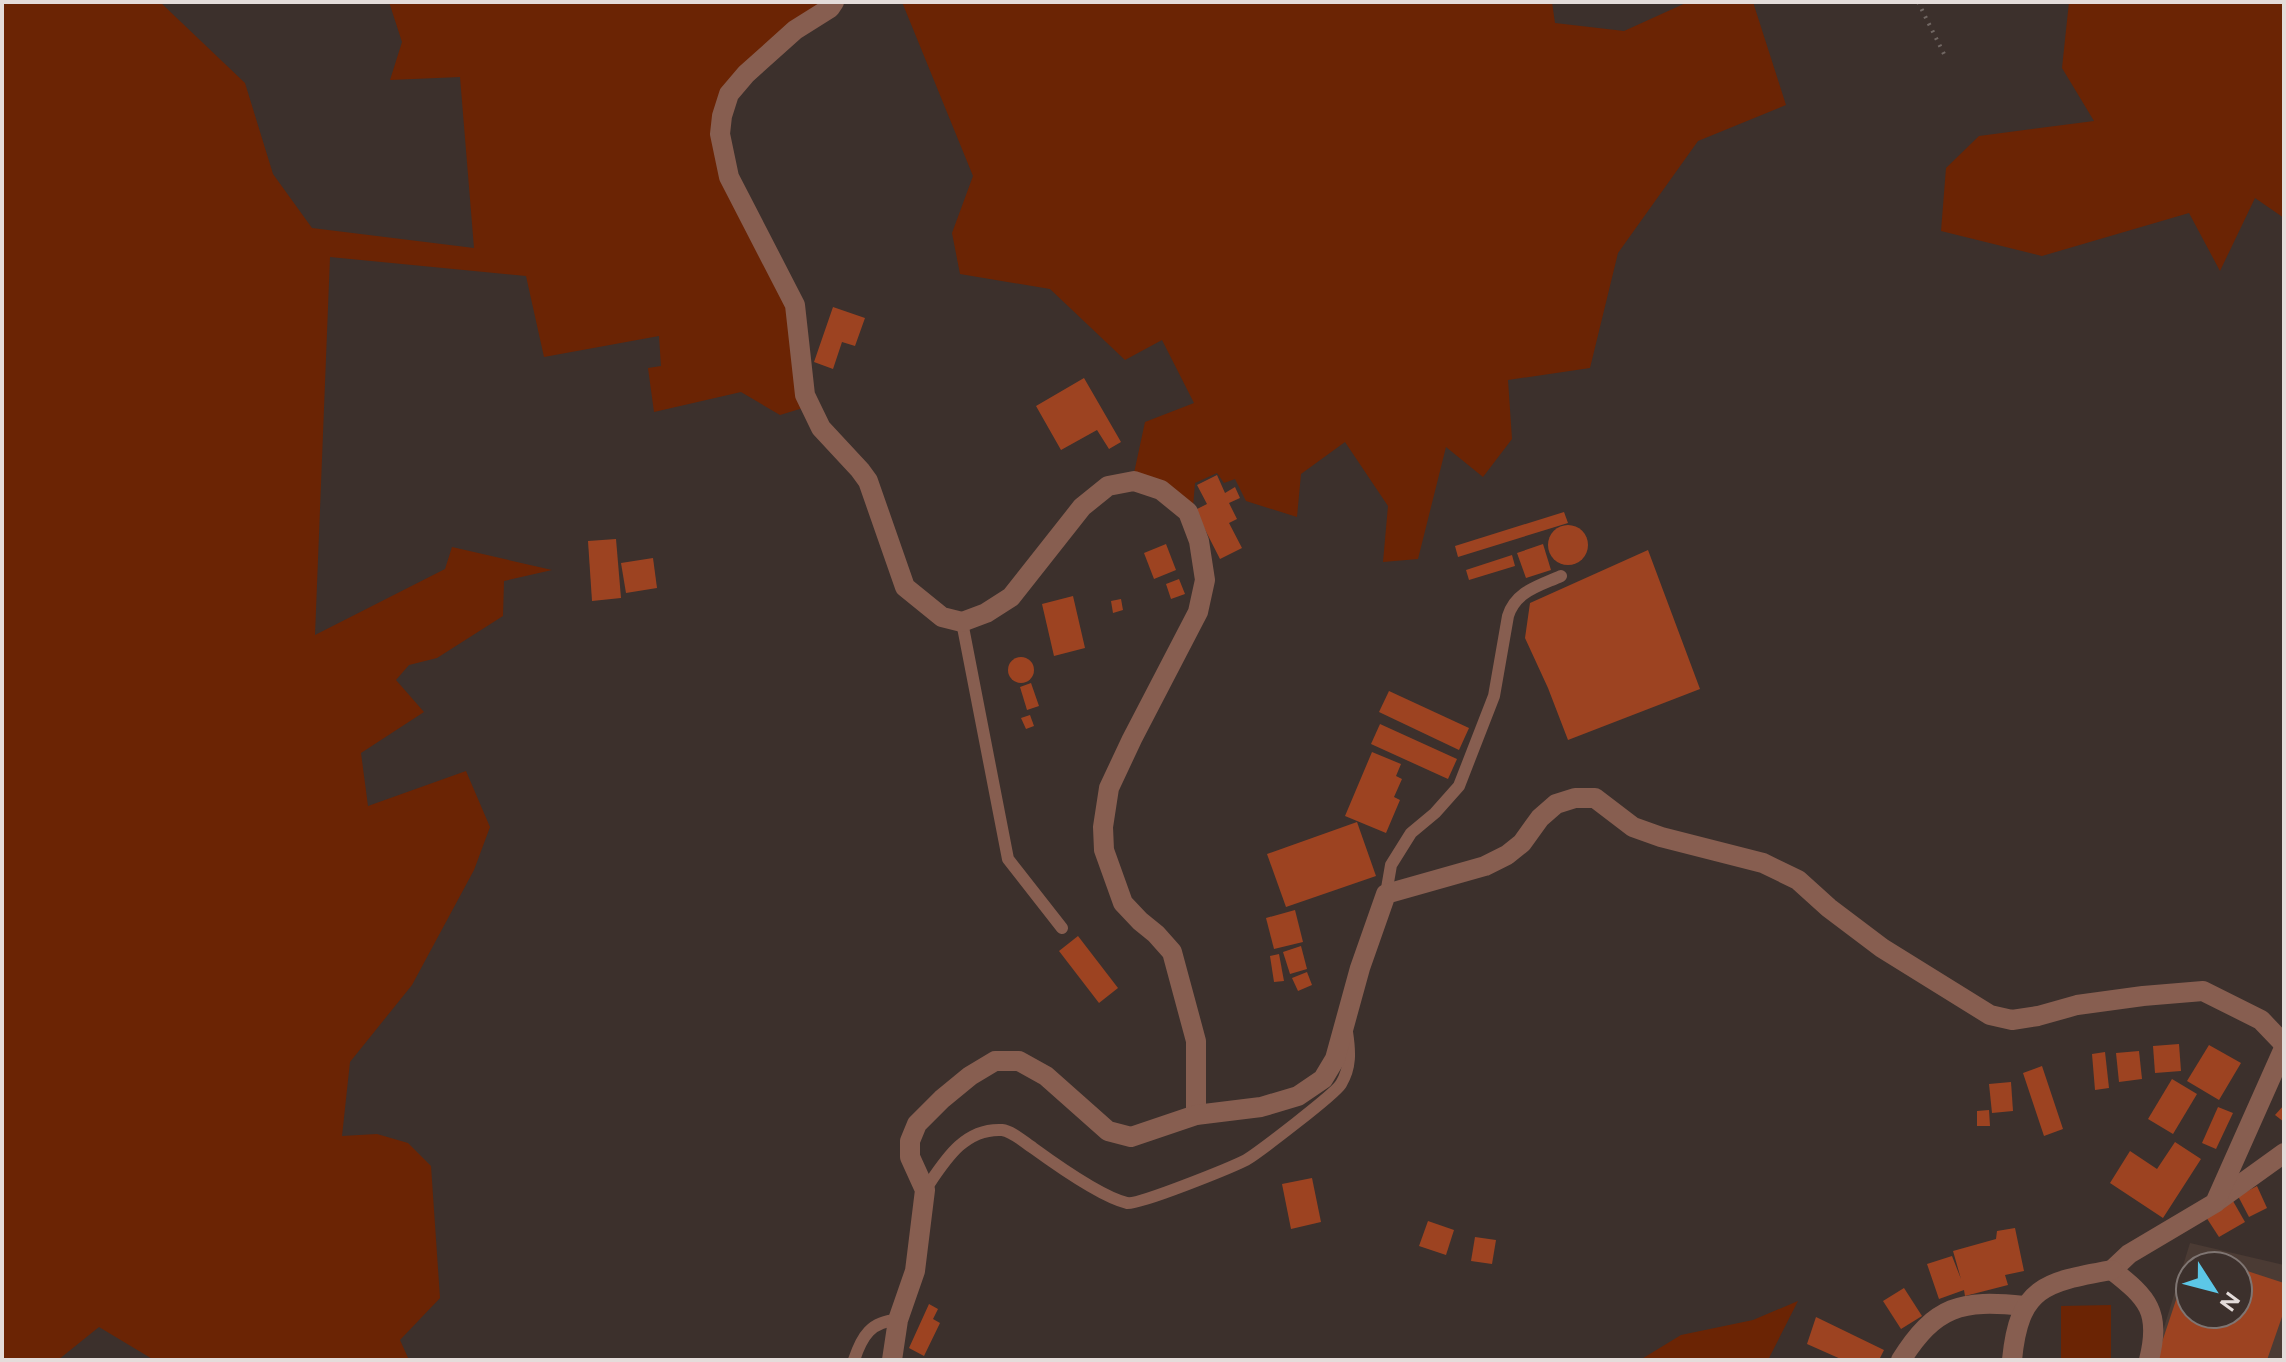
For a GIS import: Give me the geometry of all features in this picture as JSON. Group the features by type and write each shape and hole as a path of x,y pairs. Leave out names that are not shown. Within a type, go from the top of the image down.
{"street":[{"path":"834,2 763,58 729,94 720,134 729,177 795,305 805,395 821,428 868,481 905,587 942,617 962,622 986,613 1011,597 1082,507 1108,486 1134,481 1161,490 1188,512 1199,541 1205,580 1198,612 1109,788 1103,827 1104,850 1123,903 1172,952 1196,1041 1196,1115"},
{"path":"892,1360 898,1320 915,1271 925,1190 910,1157 910,1141 917,1124 942,1099 995,1061 1019,1061 1046,1076 1108,1131 1131,1137 1196,1115 1261,1107 1298,1096 1323,1079 1335,1059 1360,968 1386,894 1485,866 1507,855 1522,843 1540,818 1556,804 1575,798 1595,798 1633,827 1763,863 1798,880 1882,948 1990,1015 2012,1020 2077,1005 2203,991 2261,1020 2284,1046 2215,1203"},
{"path":"2012,1360 2015,1331 2024,1306 2045,1286 2112,1270 2129,1254 2215,1203 2284,1153"},
{"path":"2112,1270 2138,1290 2152,1312 2154,1341 2149,1360"},
{"path":"1901,1360 1914,1339 1932,1320 1952,1308 1997,1303 2024,1306"}],"lane":[{"path":"1386,894 1391,865 1411,833 1435,813 1459,786 1494,696 1511,605 1520,595 1561,576"},
{"path":"962,622 1008,859 1062,928"},
{"path":"925,1190 950,1152 986,1131 1006,1130 1115,1200 1132,1204 1149,1199 1247,1159 1338,1088 1348,1071 1346,1024"},
{"path":"854,1360 871,1329 884,1321 898,1320"}],"path":[{"path":"1918,2 1945,56"}],"shaded area":[{"path":"2,2 160,2 245,83 273,174 312,228 474,248 460,77 390,80 402,42 389,2 825,2 715,113 787,308 803,408 780,415 741,392 654,412 648,368 661,366 659,336 544,357 526,276 330,257 315,635 445,569 452,547 552,570 504,581 503,616 437,658 409,665 396,680 424,712 361,753 368,806 466,771 490,827 474,870 412,985 350,1062 342,1136 377,1134 408,1143 431,1166 440,1298 400,1340 409,1360 154,1360 99,1327 58,1360 10,1360 2,1357"},
{"path":"902,2 1552,2 1555,23 1624,31 1688,2 1753,2 1786,105 1698,141 1618,253 1590,368 1508,380 1512,439 1483,477 1446,447 1418,559 1383,562 1388,506 1345,442 1301,474 1297,517 1246,501 1235,479 1224,483 1217,473 1195,483 1193,507 1134,473 1145,422 1194,403 1162,340 1125,360 1050,289 960,274 952,233 973,176"},
{"path":"2069,2 2284,2 2284,218 2255,198 2220,271 2189,213 2042,256 1941,231 1946,168 1979,136 2094,121 2062,68"},
{"path":"2190,1243 2220,1250 2188,1250"},
{"path":"2254,1258 2284,1265 2284,1360 2154,1360 2174,1295 2174,1330 2254,1330"},
{"path":"1798,1301 1768,1360 1640,1360 1681,1335 1753,1320"},
{"path":"2111,1305 2111,1360 2061,1360 2061,1306"}],"building":[{"path":"833,307 865,318 855,346 842,342 833,369 814,362"},
{"path":"1084,378 1121,442 1109,449 1097,430 1061,450 1036,406"},
{"path":"1217,475 1225,493 1235,487 1240,498 1229,503 1237,519 1229,523 1242,548 1220,559 1195,510 1207,504 1197,485"},
{"path":"1564,512 1568,523 1458,557 1455,546"},
{"path":"1568,525 1582,531 1588,545 1582,559 1568,565 1554,559 1548,545 1554,531"},
{"path":"616,539 621,598 592,601 588,541"},
{"path":"1166,544 1176,570 1154,579 1144,553"},
{"path":"1543,544 1551,570 1526,578 1517,553"},
{"path":"1648,550 1700,689 1568,740 1525,638 1530,603"},
{"path":"1512,555 1515,566 1469,580 1466,570"},
{"path":"653,558 657,588 626,593 621,563"},
{"path":"1179,579 1185,594 1171,599 1166,584"},
{"path":"1073,596 1085,648 1054,656 1042,604"},
{"path":"1121,599 1123,610 1113,613 1111,601"},
{"path":"1021,657 1030,661 1034,670 1030,679 1021,683 1012,679 1008,670 1012,661"},
{"path":"1031,683 1039,706 1027,710 1020,687"},
{"path":"1389,691 1469,728 1459,750 1379,712"},
{"path":"1030,715 1034,726 1026,729 1021,718"},
{"path":"1380,724 1457,759 1448,779 1371,744"},
{"path":"1372,752 1401,764 1396,776 1402,779 1394,797 1400,800 1386,833 1345,816"},
{"path":"1357,822 1376,876 1286,907 1267,854"},
{"path":"1295,910 1303,942 1274,949 1266,918"},
{"path":"1078,936 1118,988 1099,1003 1059,951"},
{"path":"1301,946 1307,969 1290,974 1283,952"},
{"path":"1279,954 1284,981 1274,982 1270,956"},
{"path":"1307,972 1312,985 1298,991 1292,978"},
{"path":"2179,1044 2181,1071 2155,1073 2153,1046"},
{"path":"2209,1045 2241,1063 2219,1100 2187,1081"},
{"path":"2139,1051 2142,1079 2119,1082 2116,1053"},
{"path":"2105,1052 2109,1088 2095,1090 2092,1054"},
{"path":"2042,1066 2063,1129 2044,1136 2023,1073"},
{"path":"2172,1079 2197,1094 2173,1134 2148,1119"},
{"path":"2011,1082 2013,1111 1992,1113 1989,1084"},
{"path":"2284,1105 2284,1122 2275,1115"},
{"path":"2218,1107 2233,1113 2216,1149 2202,1143"},
{"path":"1989,1110 1990,1126 1977,1126 1977,1111"},
{"path":"2175,1142 2201,1159 2163,1218 2110,1183 2130,1151 2157,1169"},
{"path":"1312,1178 1321,1222 1291,1229 1282,1184"},
{"path":"2257,1186 2267,1208 2249,1217 2238,1196"},
{"path":"2233,1201 2245,1222 2219,1237 2206,1217"},
{"path":"1428,1221 1454,1230 1446,1255 1419,1246"},
{"path":"2015,1228 2024,1271 2005,1275 2008,1285 1965,1296 1964,1290 1939,1299 1927,1264 1952,1256 1961,1279 1953,1251 1996,1239 1997,1231"},
{"path":"1475,1237 1496,1240 1492,1264 1471,1261"},
{"path":"2254,1273 2284,1283 2284,1311 2267,1360 2156,1360 2174,1306 2174,1330 2254,1330"},
{"path":"1904,1288 1922,1316 1901,1329 1883,1301"},
{"path":"929,1304 938,1309 933,1319 940,1323 924,1356 909,1348"},
{"path":"1816,1317 1884,1350 1879,1360 1843,1360 1807,1344"}]}
